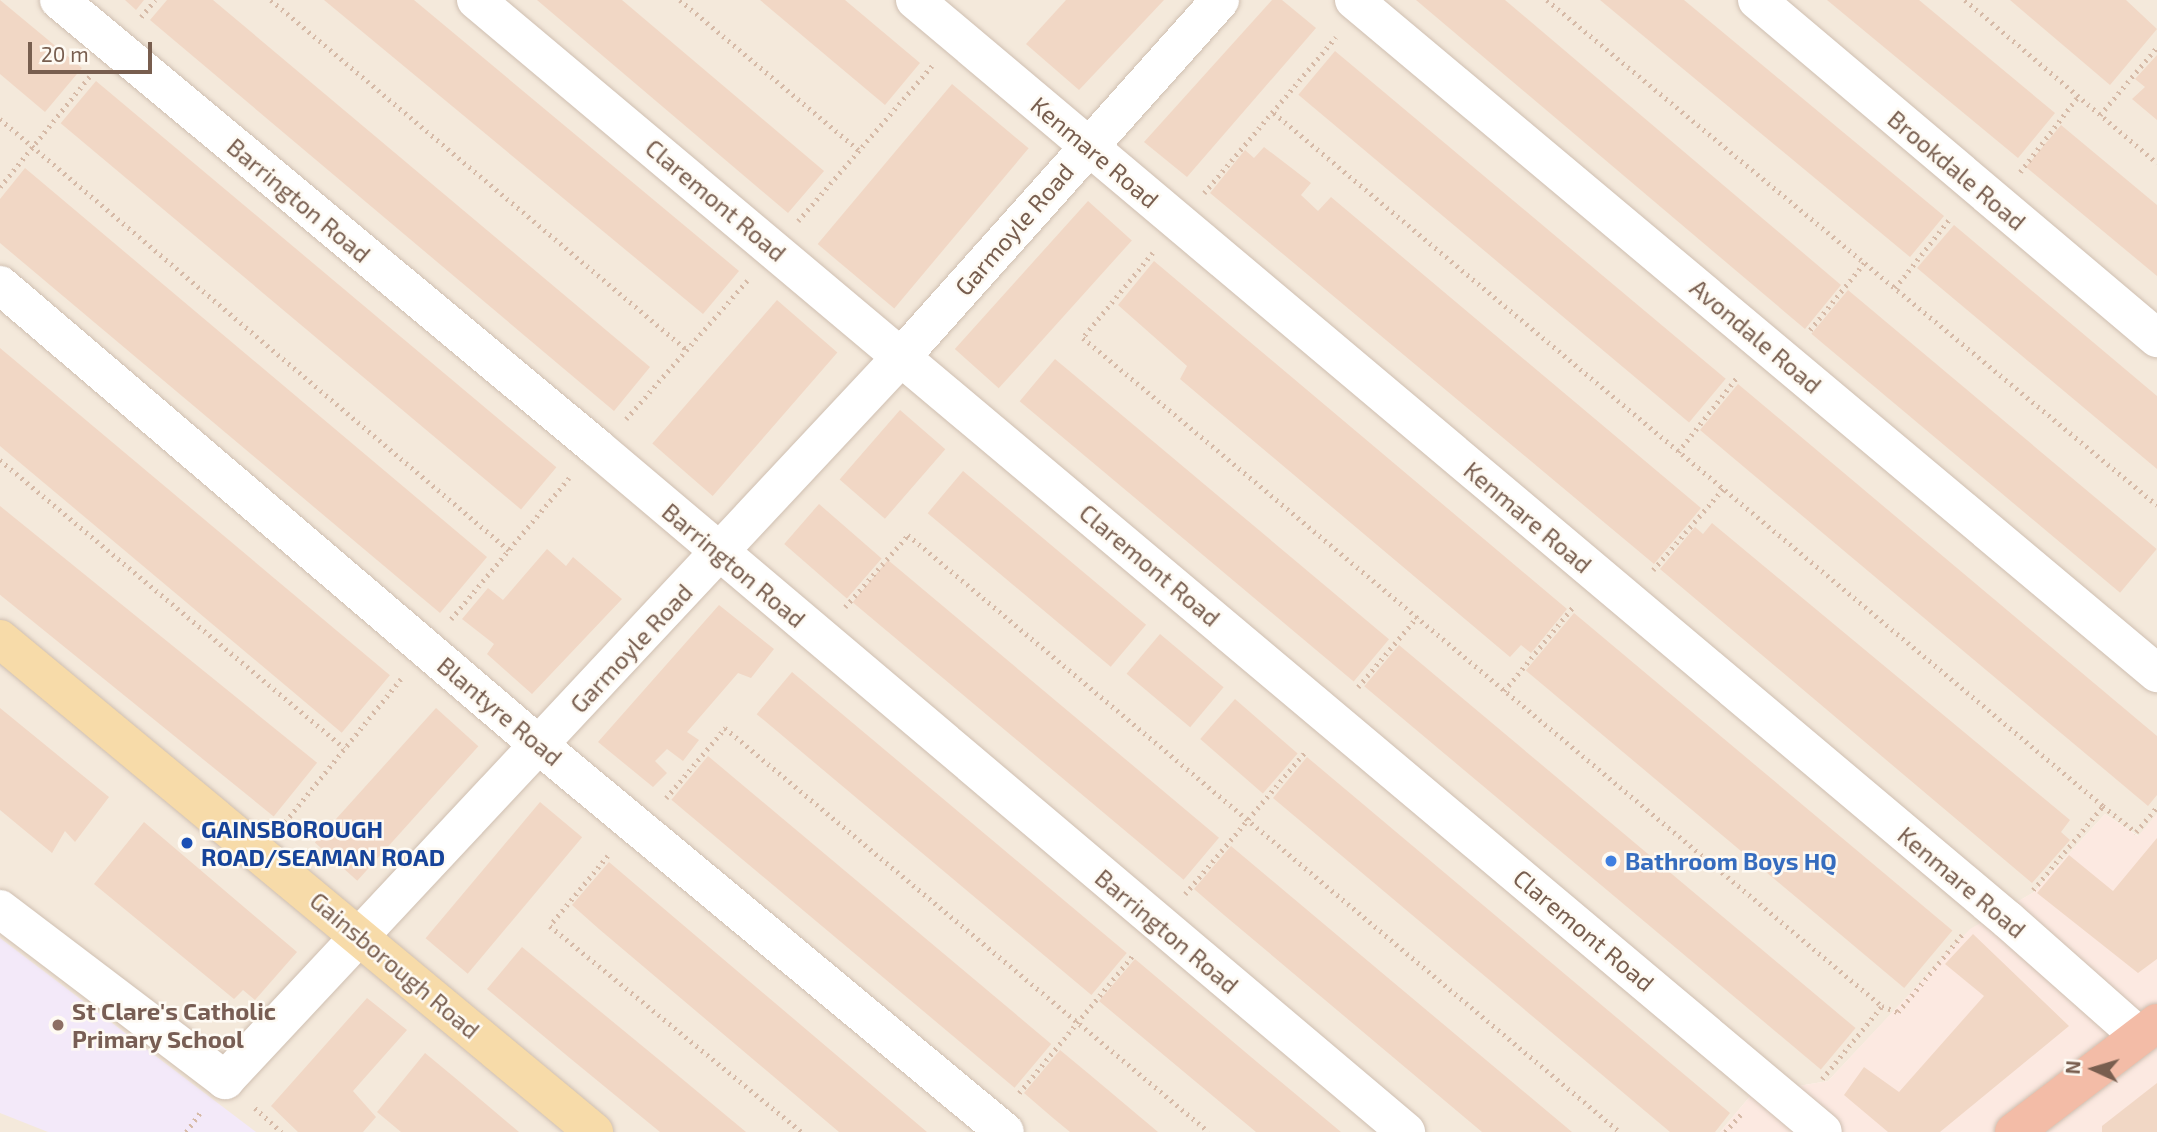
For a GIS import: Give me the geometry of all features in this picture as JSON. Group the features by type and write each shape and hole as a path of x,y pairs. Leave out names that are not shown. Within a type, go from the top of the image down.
{"highway":[{"path":"2014,1132 2052,1120 2148,1030"}],"main road":[{"name":"Gainsborough Road","path":"0,639 360,934 594,1132"}],"street":[{"name":"Barrington Road","path":"59,0 596,447 718,554 819,636 1406,1132"},
{"name":"Claremont Road","path":"476,0 1810,1121"},
{"name":"Kenmare Road","path":"915,0 1998,912 2148,1030"},
{"name":"Garmoyle Road","path":"0,909 225,1080 902,356 1220,0"},
{"name":"Brookdale Road","path":"1757,0 2157,338"},
{"name":"Avondale Road","path":"1358,3 2157,673"},
{"name":"Blantyre Road","path":"0,285 540,746 999,1128"}],"path":[{"path":"0,187 114,46 155,0"},
{"path":"271,0 687,351"},
{"path":"680,0 859,150"},
{"path":"1548,0 2157,505"},
{"path":"1965,0 2157,163"},
{"path":"1358,3 1274,113 1083,338 1882,1006 1898,1012 2103,806"},
{"path":"2100,115 2157,47"},
{"path":"1895,288 2079,95"},
{"path":"1274,113 2136,832 2157,807"},
{"path":"0,119 509,550"},
{"path":"1678,452 1864,263"},
{"path":"0,460 344,748"},
{"path":"1628,600 1723,489"},
{"path":"819,636 908,536 1620,1132"},
{"path":"1504,691 1598,576"},
{"path":"999,1128 1077,1022 1417,617"},
{"path":"802,1132 550,926 725,728 1209,1132"},
{"path":"1810,1121 1882,1006"}],"shaded area":[{"path":"0,0 2157,0 2157,814 2139,836 2105,814 2034,892 1970,930 1828,1081 1752,1094 1720,1132 0,1132"},
{"path":"2105,814 2138,836 2157,814 2157,1132 1720,1132 1752,1094 1828,1081 1970,929 2034,892"},
{"name":"St Clare's Catholic Primary School","path":"0,938 256,1132 48,1132 0,1113"}],"building":[{"path":"0,0 82,68 45,112 0,74"},
{"path":"125,0 144,0 136,10"},
{"path":"167,0 213,0 650,367 614,411 150,20"},
{"path":"324,0 414,0 739,271 703,314"},
{"path":"537,0 622,0 824,171 788,213"},
{"path":"760,0 845,0 920,63 885,105"},
{"path":"1066,0 1164,0 1079,90 1026,44"},
{"path":"1272,0 1282,0 1316,28 1187,177 1144,142"},
{"path":"1416,0 1505,0 1841,285 1805,329"},
{"path":"1600,0 1684,0 1944,216 1910,257"},
{"path":"1827,0 1919,0 2055,113 2018,158"},
{"path":"2010,0 2126,0 2157,29 2110,85"},
{"path":"1335,51 1726,379 1689,422 1298,95"},
{"path":"2157,55 2157,120 2132,99 2145,87 2135,79"},
{"path":"96,81 556,467 521,509 61,123"},
{"path":"952,84 1029,148 894,308 818,244"},
{"path":"2061,125 2157,205 2157,276 2026,167"},
{"path":"1264,147 1311,183 1301,195 1318,211 1331,197 1701,508 1654,564 1210,193 1245,150 1254,158"},
{"path":"25,168 487,557 440,613 0,243 0,199"},
{"path":"1088,201 1132,240 999,388 955,349"},
{"path":"1954,225 2157,396 2157,469 1917,268"},
{"path":"1154,261 1567,609 1531,653 1521,645 1510,657 1180,379 1187,366 1118,305"},
{"path":"1848,290 2157,549 2120,593 1811,334"},
{"path":"777,300 837,352 713,496 652,443"},
{"path":"0,348 390,675 342,733 0,446"},
{"path":"1055,359 1389,639 1354,681 1020,401"},
{"path":"1738,384 2157,736 2157,795 2148,806 1700,430"},
{"path":"900,410 945,449 885,519 840,479"},
{"path":"963,471 1146,625 1111,667 928,513"},
{"path":"819,504 882,558 847,598 784,544"},
{"path":"0,506 317,763 274,816 0,595"},
{"path":"1712,523 2070,820 2061,832 2070,840 2032,883 1660,569 1695,527 1703,534"},
{"path":"547,549 566,566 573,557 622,599 532,694 487,654 494,644 462,619 488,588 503,600"},
{"path":"888,560 1219,838 1184,880 853,602"},
{"path":"719,605 774,649 751,678 738,673 687,732 699,740 683,761 667,749 655,761 667,773 653,787 598,742"},
{"path":"1574,613 1952,931 1904,988 1526,670"},
{"path":"1160,634 1224,687 1190,727 1127,674"},
{"path":"1399,645 1856,1028 1821,1069 1364,686"},
{"path":"792,672 1127,953 1091,995 757,714"},
{"path":"1235,699 1298,753 1263,793 1200,739"},
{"path":"0,708 109,797 75,842 65,831 52,853 0,810"},
{"path":"436,708 478,746 357,881 315,843"},
{"path":"708,756 1051,1044 1015,1088 671,800"},
{"path":"1307,757 1730,1113 1715,1132 1670,1132 1273,798"},
{"path":"540,802 582,837 468,974 426,938"},
{"path":"144,822 297,952 255,1000 243,990 234,999 94,884"},
{"path":"2157,838 2157,959 2138,973 2037,893 2069,855 2113,891"},
{"path":"1231,846 1572,1132 1482,1132 1194,889"},
{"path":"609,862 927,1132 839,1132 599,929 572,905"},
{"path":"1973,934 2069,1026 1940,1132 1888,1132 1844,1095 1864,1067 1899,1092 1984,996 1945,964"},
{"path":"522,947 746,1132 660,1132 571,1059 487,989"},
{"path":"1135,959 1341,1132 1256,1132 1099,1001"},
{"path":"367,998 407,1030 353,1091 376,1117 363,1132 298,1132 271,1106"},
{"path":"1060,1050 1158,1132 1070,1132 1053,1118 1024,1093"},
{"path":"425,1053 519,1132 401,1132 377,1112"},
{"path":"2157,1083 2157,1132 2102,1132 2102,1126"}],"place":[{"name":"GAINSBOROUGH ROAD/SEAMAN ROAD","path":"187,843"},
{"name":"Bathroom Boys HQ","path":"1611,861"},
{"name":"St Clare's Catholic Primary School","path":"58,1025"}]}
